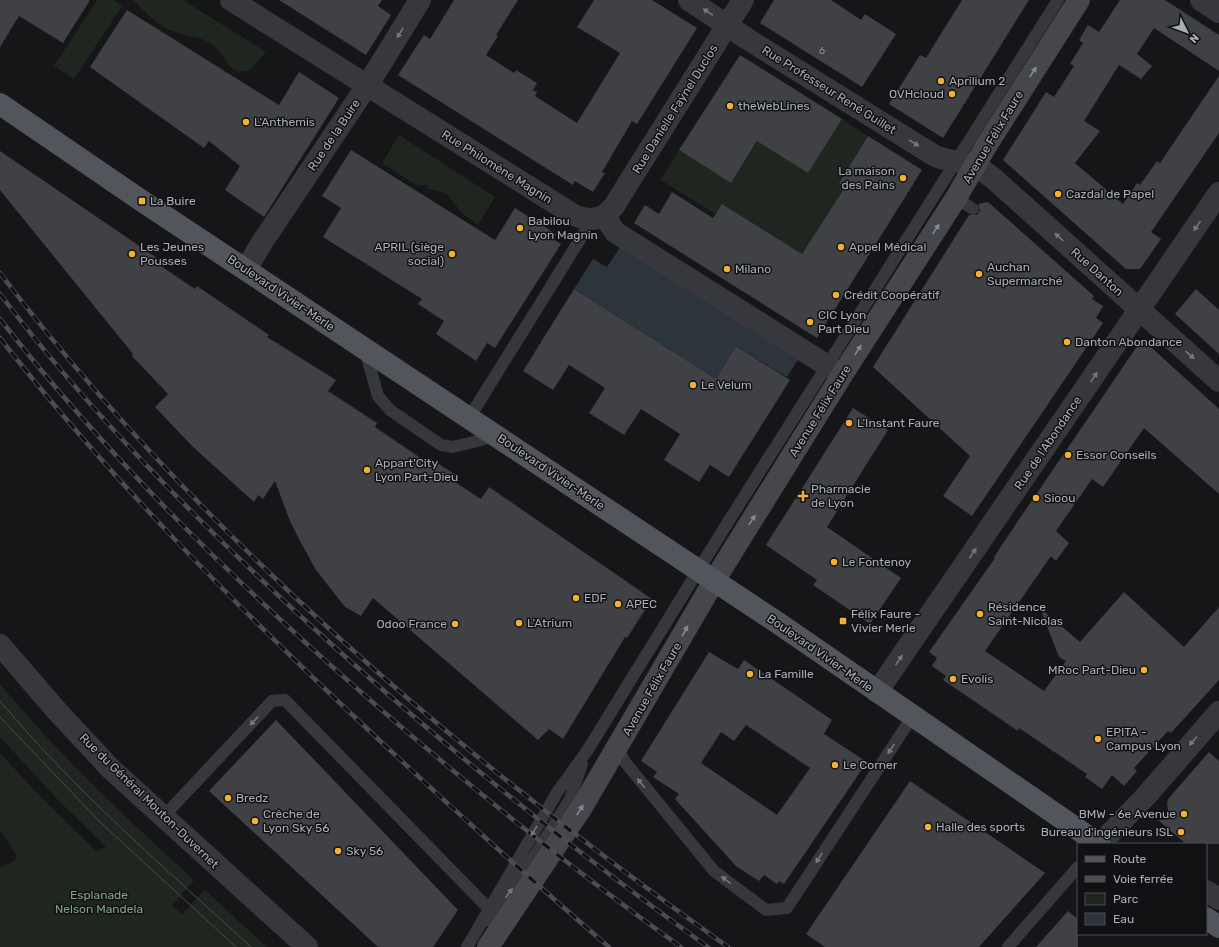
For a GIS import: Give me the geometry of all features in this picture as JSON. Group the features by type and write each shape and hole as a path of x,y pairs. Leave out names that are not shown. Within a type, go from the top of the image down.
{"main road":[{"name":"Avenue Félix Faure","path":"488,947 496,916 582,807 617,749 706,576 834,370 964,203 966,163 1079,0"},
{"name":"Boulevard Vivier-Merle","path":"0,104 706,576 1098,843"},
{"path":"1207,919 1219,927"}],"street":[{"name":"Rue Philomène Magnin","path":"231,0 574,215 596,218"},
{"name":"Rue de la Buire","path":"246,269 367,85 420,0"},
{"name":"Rue Professeur René Guillet","path":"689,0 935,156 966,163"},
{"name":"Rue Danielle Faÿnel Duclos","path":"596,218 614,206 743,0"},
{"path":"1201,0 1219,12"},
{"name":"Rue Danton","path":"966,163 993,178 1219,381"},
{"name":"Rue de l'Abondance","path":"877,692 1219,193"},
{"path":"596,218 615,232 834,370"},
{"name":"Rue du Général Mouton-Duvernet","path":"0,645 57,712 105,762 163,817 307,947"},
{"path":"1100,843 1123,821 1219,712"},
{"path":"1207,893 1219,899"}],"lane":[{"name":"Avenue Félix Faure","path":"834,370 966,163 1058,0"},
{"name":"Rue Danielle Faÿnel Duclos","path":"469,418 584,233 596,218"},
{"path":"364,348 378,396 390,410 441,445 452,447 498,436"},
{"name":"Avenue Félix Faure","path":"468,947 496,916 530,864 570,799 586,751 706,576"},
{"path":"163,817 272,701 285,700 496,916"},
{"path":"617,749 625,762 714,872 766,910 787,908 912,717"},
{"path":"1008,947 1077,868"}],"green space":[{"path":"97,0 113,0 122,6 74,79 54,66"},
{"path":"133,0 183,0 266,52 250,70 236,71 228,64 213,45 204,40 180,34 163,27 152,19"},
{"path":"842,119 868,136 839,183 845,187 802,254 722,204 715,214 661,180 679,150 731,183 761,136 772,150 808,173"},
{"path":"399,135 495,197 478,225 462,213 446,193 428,189 427,185 416,185 382,163"},
{"name":"Esplanade Nelson Mandela","path":"0,684 69,761 194,880 172,906 182,914 205,890 267,947 0,947 0,868 15,860 16,855 0,830 0,753 38,794 96,851 106,847 58,800 0,737"}],"water":[{"path":"621,246 798,360 787,377 736,346 716,379 574,289 593,259 607,267"}],"building":[{"path":"0,0 90,0 63,43 19,16 0,47"},
{"path":"279,0 382,0 378,6 391,15 366,55"},
{"path":"454,0 518,0 496,35 498,36 486,55 514,73 516,70 537,83 533,90 537,92 535,96 577,123 620,53 577,27 594,0 652,0 697,28 637,124 632,121 602,172 605,173 593,192 575,181 573,185 398,75 424,35 430,39"},
{"path":"774,0 831,0 861,20 865,14 896,34 862,87 760,23"},
{"name":"Aprilium 2","path":"962,0 1029,0 943,138 889,104 920,55 926,58"},
{"path":"1120,0 1165,0 1219,35 1219,71 1154,28 1137,54 1152,66 1141,79 1119,65 1084,121 1100,131 1075,163 1123,204 1137,183 1140,185 1157,161 1160,163 1219,76 1219,133 1151,232 1161,239 1140,269 1126,269 1003,160 1046,92 1054,97 1074,66 1070,64 1083,43 1079,40 1088,25 1099,32"},
{"name":"L'Anthemis","path":"127,10 279,105 299,72 339,98 264,217 225,190 240,166 209,141 204,148 90,67"},
{"path":"740,55 842,119 808,173 757,141 731,183 679,150"},
{"path":"868,136 922,170 817,338 634,223 645,205 659,214 672,192 713,218 722,204 802,254 845,187 839,183"},
{"name":"APRIL (siège social)","path":"351,150 495,240 515,208 556,234 553,239 561,244 495,348 487,343 476,361 436,334 444,321 418,304 422,299 323,237 341,208 322,196"},
{"path":"0,151 157,258 155,262 195,289 197,286 269,335 267,337 336,380 328,391 377,423 375,427 425,461 428,457 456,475 452,480 481,499 489,487 652,599 627,638 625,637 563,739 549,729 538,740 373,598 361,616 345,607 316,570 290,521 275,481 263,499 258,495 254,502 193,447 155,407 168,394 132,356 133,354 0,190"},
{"path":"988,202 1094,296 1092,299 1103,306 1096,318 1103,323 972,516 943,496 970,456 873,367 969,215 977,215 980,210 978,204"},
{"name":"Le Velum","path":"574,289 716,379 736,346 790,380 729,477 710,465 699,482 664,460 680,434 641,409 624,435 589,413 605,388 569,365 553,390 523,371"},
{"path":"1196,289 1219,310 1219,354 1175,314"},
{"path":"1142,339 1219,409 1219,494 1144,428 1103,487 1092,479 1056,531 1069,543 1056,561 1051,556 985,651 1044,691 1066,661 1059,657 1040,608 1080,642 1124,592 1184,647 1219,607 1219,680 1171,733 1168,731 1134,768 1137,771 1124,786 1112,775 1102,789 1085,777 1087,774 1019,728 1018,731 943,680 946,676 932,666 937,658 929,652 995,558 994,557 1018,521"},
{"path":"853,408 888,430 827,527 901,578 870,624 813,585 817,580 766,545"},
{"name":"Le Corner","path":"709,652 738,669 744,660 832,720 824,734 867,762 784,884 779,881 777,884 764,875 759,881 736,866 675,799 679,794 653,777 657,772 641,761","holes":["746,725 810,768 777,815 701,763 721,732 734,741"]},
{"name":"Sky 56","path":"276,720 458,910 433,947 378,947 209,791"},
{"path":"1209,752 1219,761 1219,844 1185,843 1158,820 1169,819 1167,802"},
{"name":"Halle des sports","path":"910,781 1045,873 979,947 825,947 806,934"},
{"path":"1068,911 1077,918 1078,947 1036,947"}],"tram line":[{"path":"0,701 90,798 251,947"},
{"path":"0,717 100,822 236,947"}],"railway":[{"path":"0,273 77,369 160,462 247,551 338,637 432,719 529,798 628,874 728,947"},
{"path":"0,294 71,382 147,466 226,546 308,623 404,708 503,791 604,870 708,947"},
{"path":"0,319 85,421 130,470 176,518 271,611 370,700 484,796 601,888 681,947"},
{"path":"0,338 43,392 88,444 181,546 229,595 277,643 406,765 521,870 609,947"}],"place":[{"name":"Aprilium 2","path":"941,81"},
{"name":"OVHcloud","path":"952,94"},
{"name":"theWebLines","path":"730,106"},
{"name":"L'Anthemis","path":"246,122"},
{"name":"La maison des Pains","path":"903,178"},
{"name":"Cazdal de Papel","path":"1058,194"},
{"name":"La Buire","path":"142,201"},
{"name":"Babilou Lyon Magnin","path":"520,228"},
{"name":"Appel Médical","path":"841,247"},
{"name":"Les Jeunes Pousses","path":"132,254"},
{"name":"APRIL (siège social)","path":"452,254"},
{"name":"Milano","path":"727,269"},
{"name":"Auchan Supermarché","path":"979,274"},
{"name":"Crédit Coopératif","path":"836,295"},
{"name":"CIC Lyon Part Dieu","path":"810,322"},
{"name":"Danton Abondance","path":"1067,342"},
{"name":"Le Velum","path":"693,385"},
{"name":"L'Instant Faure","path":"849,423"},
{"name":"Essor Conseils","path":"1068,455"},
{"name":"Appart'City Lyon Part-Dieu","path":"367,470"},
{"name":"Pharmacie de Lyon","path":"803,496"},
{"name":"Sioou","path":"1036,498"},
{"name":"Le Fontenoy","path":"834,562"},
{"name":"EDF","path":"576,598"},
{"name":"APEC","path":"618,604"},
{"name":"Résidence Saint-Nicolas","path":"980,614"},
{"name":"Félix Faure - Vivier Merle","path":"843,621"},
{"name":"L'Atrium","path":"519,623"},
{"name":"Odoo France","path":"455,624"},
{"name":"MRoc Part-Dieu","path":"1144,670"},
{"name":"La Famille","path":"750,674"},
{"name":"Evolis","path":"953,679"},
{"name":"EPITA - Campus Lyon","path":"1098,739"},
{"name":"Le Corner","path":"835,765"},
{"name":"Bredz","path":"228,798"},
{"name":"BMW - 6e Avenue","path":"1184,814"},
{"name":"Crêche de Lyon Sky 56","path":"255,821"},
{"name":"Halle des sports","path":"928,827"},
{"name":"Bureau d'ingénieurs ISL","path":"1181,832"},
{"name":"Sky 56","path":"338,851"}]}
